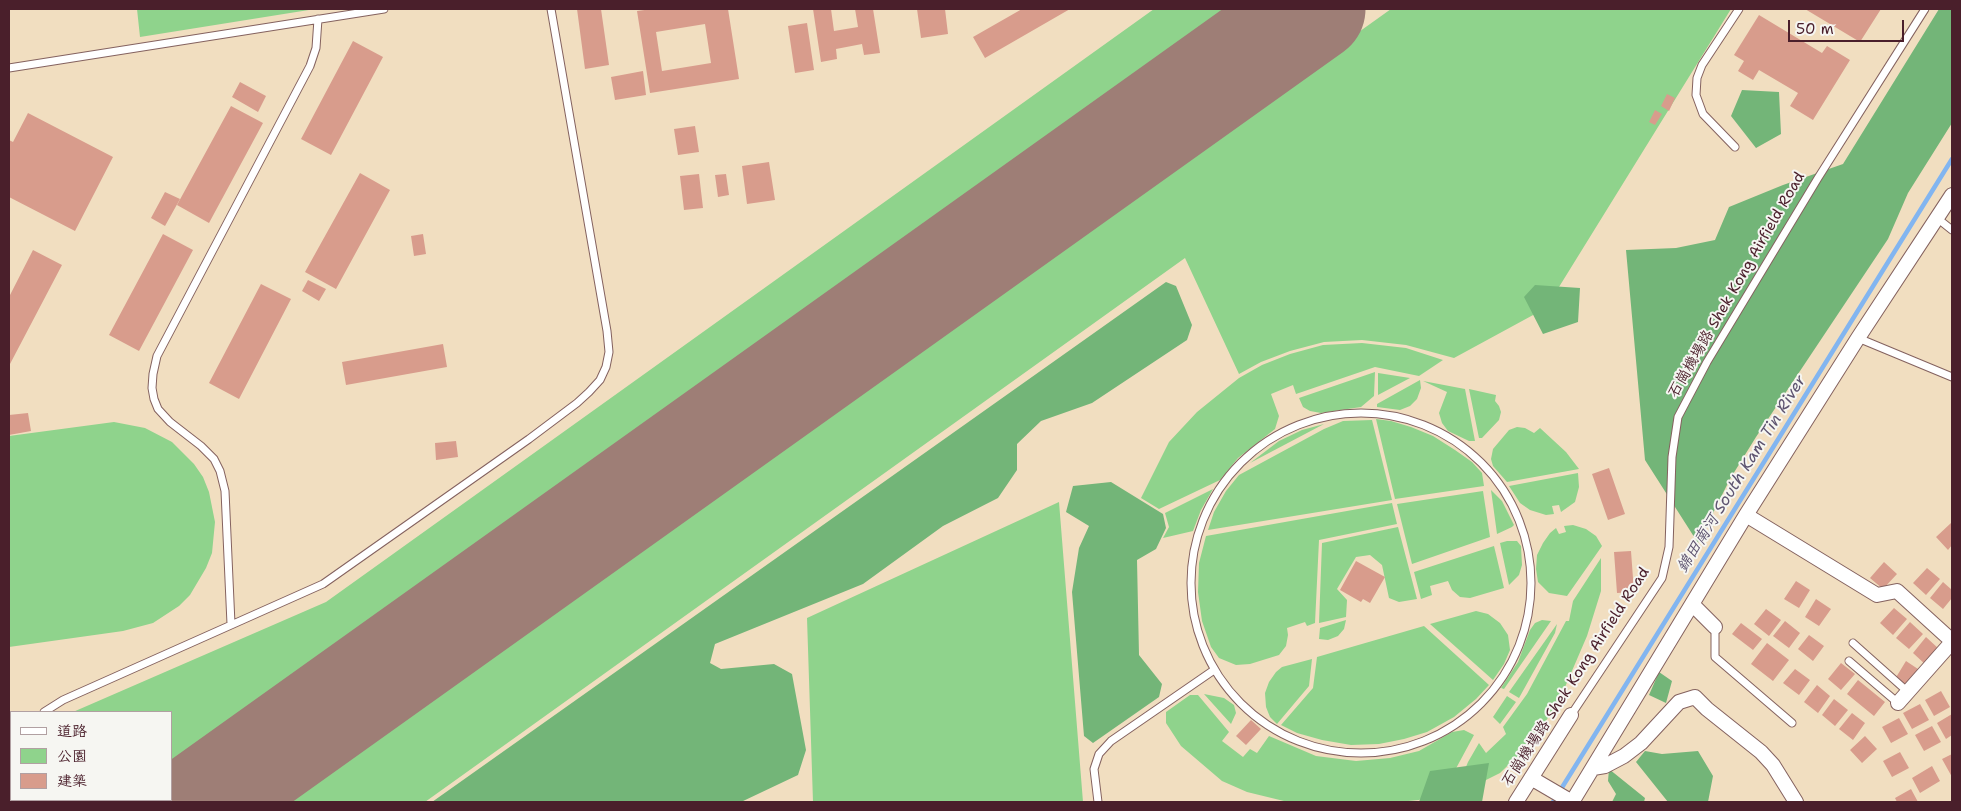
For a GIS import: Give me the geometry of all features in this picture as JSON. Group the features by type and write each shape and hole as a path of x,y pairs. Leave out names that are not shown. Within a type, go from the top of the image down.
{"street":[{"path":"1531,778 1572,802 1746,515 1858,338 1952,195"},
{"path":"1746,515 1877,595 1896,591 1952,642 1898,703"},
{"path":"1693,605 1715,627"},
{"path":"1593,768 1605,766 1624,756 1641,743 1679,702 1695,697 1774,765 1796,802"},
{"name":"石崗機場路 Shek Kong Airfield Road","path":"1516,802 1571,715"}],"lane":[{"path":"9,68 318,19 363,10 384,9"},
{"path":"46,711 62,700 231,624 280,605 323,584 570,408 589,392 603,374 609,352 607,331 551,9"},
{"path":"1735,146 1703,114 1696,95 1697,78 1702,64 1739,9"},
{"name":"石崗機場路 Shek Kong Airfield Road","path":"1571,715 1662,578 1668,547 1672,457 1678,417 1707,362 1808,194 1925,9"},
{"path":"231,624 225,492 220,471 214,459 201,446 170,422 158,409 152,388 153,374 157,356 310,66 316,48 318,19"},
{"path":"1937,218 1952,230"},
{"path":"1858,338 1952,377"},
{"path":"1352,412 1373,413 1413,420 1433,428 1468,449 1496,478 1508,496 1517,514 1529,553 1531,573 1528,614 1515,654 1496,686 1480,704 1447,730 1423,741 1390,751 1349,753 1328,751 1302,743 1271,728 1239,703 1214,670 1205,652 1193,613 1191,592 1194,551 1206,512 1220,488 1242,462 1274,436 1312,420 1352,412"},
{"path":"1715,627 1715,657 1792,723"},
{"path":"1853,643 1908,692"},
{"path":"1849,661 1898,703"},
{"path":"1098,802 1094,769 1099,754 1111,742 1214,670"}],"green space":[{"path":"137,9 315,9 140,37"},
{"path":"1154,9 1247,9 172,777 172,711 75,711 326,602"},
{"path":"1391,9 1731,9 1546,308 1454,358 1406,345 1362,340 1324,342 1290,351 1261,362 1239,374 1185,258 425,802 281,802"},
{"path":"1939,9 1952,9 1952,123 1908,193 1888,239 1730,479 1698,543 1645,460 1626,250 1676,248 1715,240 1729,207 1783,185 1843,164"},
{"path":"1742,90 1779,92 1781,134 1756,148 1731,116"},
{"path":"1166,282 1176,286 1192,325 1187,340 1092,403 1041,421 1017,444 1017,470 998,498 943,526 863,584 715,644 710,663 721,669 774,664 792,674 806,750 798,775 741,802 432,802"},
{"path":"1535,285 1580,288 1578,322 1543,334 1524,297"},
{"path":"1362,343 1406,348 1443,360 1419,376 1375,367 1296,394 1293,385 1271,394 1279,416 1275,429 1238,458 1220,480 1159,509 1141,498 1169,442 1197,412 1239,378 1262,365 1290,354 1323,345"},
{"path":"1375,372 1374,396 1361,407 1321,413 1310,411 1303,407 1299,398"},
{"path":"1378,373 1410,378 1378,395"},
{"path":"1420,380 1421,388 1417,399 1410,406 1400,410 1377,407 1377,404"},
{"path":"1423,381 1465,389 1475,441 1469,441 1448,431 1442,423 1439,413 1447,392"},
{"path":"1469,389 1496,395 1495,401 1501,412 1499,420 1482,438 1479,438"},
{"path":"1376,419 1391,421 1433,436 1472,462 1482,473 1484,486 1395,499"},
{"path":"1372,420 1392,500 1208,530 1214,512 1226,491 1239,475 1324,429 1343,421"},
{"path":"114,422 145,428 172,442 194,464 203,477 209,492 215,522 212,553 206,568 190,595 179,606 153,623 123,631 9,647 9,436"},
{"path":"1324,424 1250,463 1279,441 1302,430"},
{"path":"1517,427 1525,428 1534,433 1540,428 1566,452 1579,469 1507,482 1493,466 1491,459 1493,449 1509,430"},
{"path":"1578,473 1579,487 1575,502 1561,512 1559,505 1552,506 1554,514 1546,515 1530,510 1520,503 1509,486"},
{"path":"1111,482 1163,514 1166,528 1156,549 1137,560 1139,655 1162,684 1159,697 1093,743 1084,736 1072,592 1079,548 1089,526 1066,512 1073,486"},
{"path":"1213,489 1201,510 1193,531 1163,538 1169,527 1165,513"},
{"path":"1491,490 1502,501 1514,525 1497,534"},
{"path":"1483,491 1490,537 1412,564 1397,504"},
{"path":"1059,502 1083,802 813,802 807,618"},
{"path":"1392,503 1397,524 1319,540 1315,623 1307,626 1305,622 1287,628 1286,646 1279,655 1250,664 1236,665 1219,658 1211,647 1202,621 1198,592 1199,563 1206,536"},
{"path":"1573,525 1586,529 1596,536 1602,546 1567,596 1549,593 1538,582 1536,569 1537,555 1550,533 1556,528 1559,534 1566,532 1564,526"},
{"path":"1398,527 1417,599 1399,602 1389,598 1382,565 1370,555 1356,557 1337,589 1347,600 1346,617 1319,623 1322,543"},
{"path":"1517,541 1521,546 1522,565 1519,575 1509,585 1500,543"},
{"path":"1494,546 1504,588 1470,598 1460,597 1452,590 1448,581 1430,586 1432,595 1421,599 1414,572"},
{"path":"1601,558 1601,591 1587,636 1559,701 1532,742 1500,773 1478,784 1456,791 1468,762 1479,743 1486,753 1506,734 1503,727 1527,694 1566,621 1569,621 1573,601"},
{"path":"1476,611 1488,614 1500,623 1508,635 1510,650 1504,664 1493,680 1430,624"},
{"path":"1346,620 1344,629 1338,636 1328,640 1319,639 1320,628"},
{"path":"1542,620 1551,621 1504,689 1501,688 1518,662 1530,630 1535,623"},
{"path":"1557,624 1555,633 1519,698 1509,692"},
{"path":"1424,626 1489,685 1476,699 1454,717 1427,732 1379,744 1351,745 1322,740 1297,733 1281,725 1313,688 1317,657"},
{"path":"1312,659 1309,686 1277,724 1270,717 1266,707 1265,693 1269,682 1282,667"},
{"path":"1659,672 1672,681 1666,703 1649,695"},
{"path":"1204,694 1224,698 1234,705 1236,713 1231,724"},
{"path":"1190,695 1198,695 1229,732 1222,741 1243,757 1250,749 1257,753 1269,736 1316,756 1356,761 1390,758 1419,751 1452,732 1464,730 1474,735 1446,787 1419,800 1398,802 1288,802 1247,792 1222,781 1181,746 1166,723 1166,712"},
{"path":"1507,696 1516,702 1500,724 1493,717"},
{"path":"1645,751 1662,754 1698,751 1713,776 1708,802 1668,802 1636,762"},
{"path":"1489,763 1482,802 1419,802 1430,771"},
{"path":"10,764 10,801 138,801 9,802"},
{"path":"1609,769 1645,798 1644,802 1612,802 1616,794 1608,781"}],"building":[{"path":"577,9 601,9 609,65 585,69"},
{"path":"652,9 728,9 739,79 650,93 637,11","holes":["705,24 711,63 662,71 656,32"]},
{"path":"813,9 831,9 834,31 858,27 855,9 873,9 880,53 864,55 862,44 836,49 837,59 821,62"},
{"path":"917,9 945,9 948,34 921,38"},
{"path":"1022,9 1070,9 985,58 973,37"},
{"path":"1805,9 1881,9 1860,42"},
{"path":"1759,15 1822,53 1827,46 1850,60 1813,120 1790,106 1798,93 1759,70 1753,80 1738,71 1744,61 1734,55"},
{"path":"807,23 814,70 795,73 788,26"},
{"path":"353,41 383,57 331,155 301,139"},
{"path":"643,71 646,95 615,100 611,77"},
{"path":"240,82 266,96 258,112 232,97"},
{"path":"1667,94 1675,98 1669,111 1661,106"},
{"path":"231,106 263,123 209,223 177,205"},
{"path":"1655,110 1662,114 1655,125 1649,122"},
{"path":"28,113 113,157 75,231 9,197 9,140 13,142"},
{"path":"695,126 699,152 678,155 674,129"},
{"path":"769,162 775,200 747,204 742,166"},
{"path":"360,173 390,190 336,289 305,272"},
{"path":"699,174 703,208 684,210 680,176"},
{"path":"726,174 729,195 718,197 715,175"},
{"path":"165,192 180,199 165,226 151,218"},
{"path":"163,234 193,250 139,351 109,335"},
{"path":"423,234 426,254 414,256 411,236"},
{"path":"33,250 62,265 10,364 9,297"},
{"path":"308,280 326,289 319,301 302,291"},
{"path":"261,284 291,299 239,399 209,383"},
{"path":"443,344 447,367 346,385 342,362"},
{"path":"28,413 31,431 9,435 9,415"},
{"path":"456,441 458,457 436,460 435,443"},
{"path":"1609,468 1625,514 1608,520 1592,474"},
{"path":"1951,523 1952,545 1948,550 1936,537"},
{"path":"1631,551 1634,592 1617,593 1614,552"},
{"path":"1356,561 1385,577 1370,603 1363,599 1361,602 1340,590"},
{"path":"1884,562 1897,574 1883,589 1870,578"},
{"path":"1927,568 1940,579 1926,595 1913,583"},
{"path":"1796,581 1810,590 1799,608 1784,599"},
{"path":"1943,582 1952,590 1952,598 1943,609 1930,598"},
{"path":"1816,599 1831,609 1819,626 1805,617"},
{"path":"1894,608 1907,619 1893,635 1880,623"},
{"path":"1766,609 1781,620 1769,636 1754,624"},
{"path":"1785,621 1800,633 1789,648 1773,636"},
{"path":"1910,622 1923,634 1909,649 1896,638"},
{"path":"1741,623 1762,639 1753,650 1732,634"},
{"path":"1809,635 1824,646 1813,661 1798,649"},
{"path":"1926,637 1939,649 1926,665 1913,653"},
{"path":"1767,643 1789,660 1773,681 1751,664"},
{"path":"1906,661 1921,671 1909,688 1895,679"},
{"path":"1841,663 1855,674 1841,690 1828,679"},
{"path":"1795,669 1810,680 1799,695 1783,683"},
{"path":"1858,680 1885,702 1874,716 1847,694"},
{"path":"1817,685 1830,696 1818,713 1804,702"},
{"path":"1941,691 1950,707 1934,716 1925,700"},
{"path":"1834,699 1848,710 1835,726 1822,715"},
{"path":"1920,704 1929,720 1912,729 1903,713"},
{"path":"1852,713 1865,723 1853,740 1839,729"},
{"path":"1952,714 1952,735 1946,739 1937,723"},
{"path":"1899,718 1908,734 1891,743 1882,727"},
{"path":"1251,720 1261,729 1246,745 1236,736"},
{"path":"1932,726 1941,742 1924,751 1915,735"},
{"path":"1865,736 1877,749 1862,763 1850,750"},
{"path":"1900,752 1909,768 1892,777 1883,761"},
{"path":"1952,754 1952,777 1942,759"},
{"path":"1932,766 1940,781 1920,793 1912,778"},
{"path":"1911,789 1918,802 1897,802 1895,798"}],"waterway":[{"name":"錦田南河 South Kam Tin River","path":"1553,802 1952,159"}],"runway":[{"path":"202,802 1313,9"}]}
